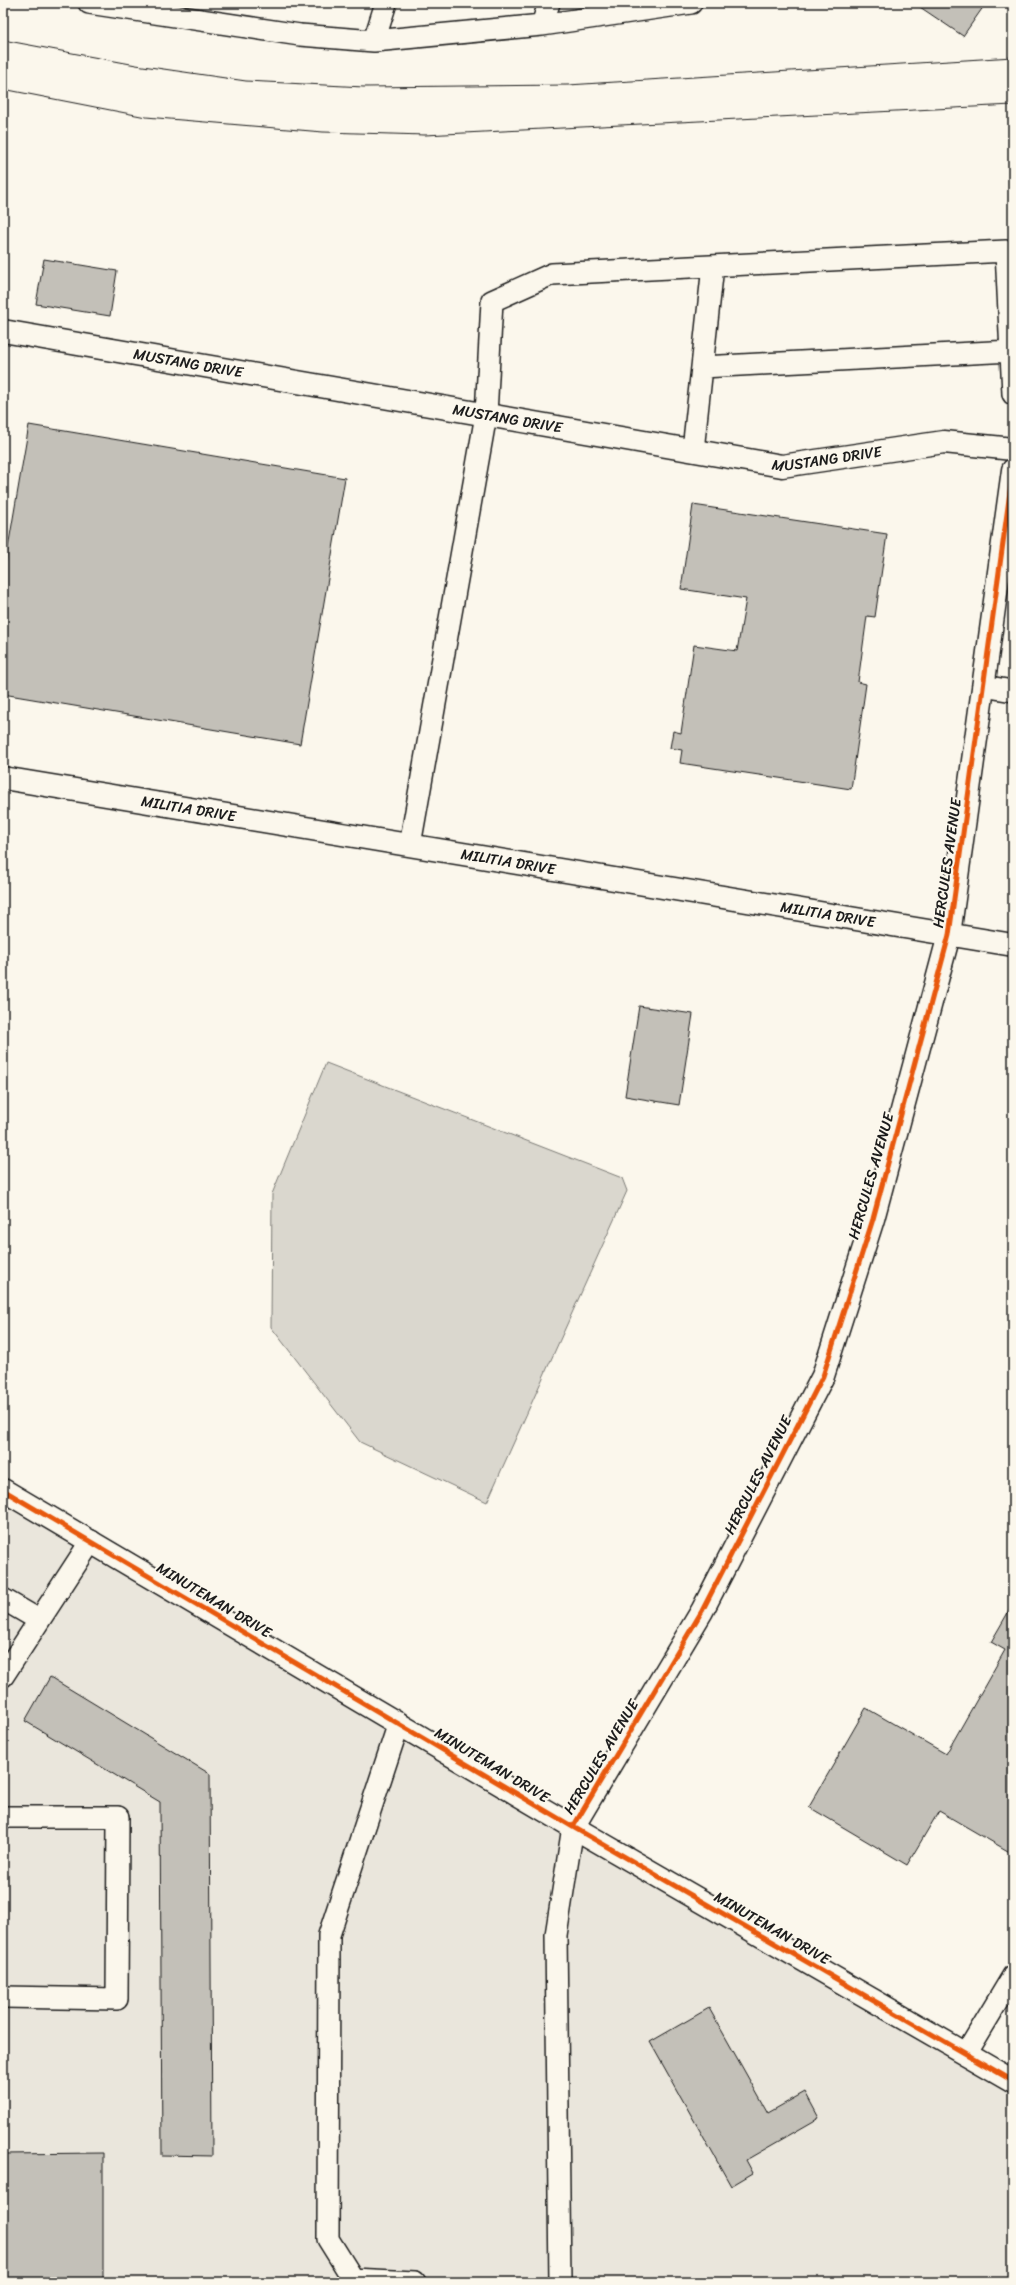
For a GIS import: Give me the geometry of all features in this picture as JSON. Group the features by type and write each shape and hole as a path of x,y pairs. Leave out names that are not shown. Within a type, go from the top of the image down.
{"street":[{"name":"MUSTANG DRIVE","path":"3,331 782,466 944,442 1013,449"},
{"name":"HERCULES AVENUE","path":"573,1827 702,1611 823,1376 873,1219 949,935 983,686 1010,519 1013,470"},
{"name":"MILITIA DRIVE","path":"3,778 1013,945"},
{"name":"MINUTEMAN DRIVE","path":"3,1490 573,1827 1013,2081"}],"lane":[{"path":"89,3 300,35 374,41 542,25 691,3"},
{"path":"374,41 386,3"},
{"path":"542,25 549,3"},
{"path":"410,845 486,415 492,301 552,274 1006,251 1013,394"},
{"path":"693,450 714,266"},
{"path":"702,367 1012,356"},
{"path":"983,686 1013,691"},
{"path":"3,1676 91,1541"},
{"path":"3,1599 39,1620"},
{"path":"399,1723 329,1935 328,2239 353,2279 415,2282"},
{"path":"3,1817 118,1817 118,1998 3,1997"},
{"path":"560,2282 556,1935 573,1827"},
{"path":"966,2054 1013,1976"}],"shaded area":[{"path":"326,1063 622,1178 627,1191 487,1502 360,1442 271,1327 272,1194"},
{"path":"3,1492 1013,2078 1013,2282 3,2282"}],"building":[{"path":"914,3 986,3 963,36"},
{"path":"44,259 117,271 110,316 36,304"},
{"path":"29,425 345,478 300,744 3,694 3,577"},
{"path":"693,505 887,534 875,617 867,616 858,682 866,684 851,789 680,763 682,750 670,748 673,731 681,733 694,645 737,651 746,599 681,589"},
{"path":"639,1006 693,1014 679,1105 625,1096"},
{"path":"1013,1604 1013,1854 939,1811 907,1865 809,1807 866,1708 946,1754 1005,1650 991,1642"},
{"path":"50,1677 210,1774 212,2156 162,2155 160,1802 25,1721"},
{"path":"709,2008 768,2113 805,2092 819,2118 746,2160 753,2173 731,2186 650,2042"},
{"path":"103,2153 103,2282 3,2282 3,2154"}],"tram line":[{"path":"3,40 136,65 246,81 364,87 568,85 1013,57"},
{"path":"3,89 146,117 323,132 425,135 1013,105"}],"cycle path":[{"path":"573,1827 702,1611 823,1376 873,1219 949,935 1013,470"},
{"path":"3,1490 573,1827 1013,2081"}]}
